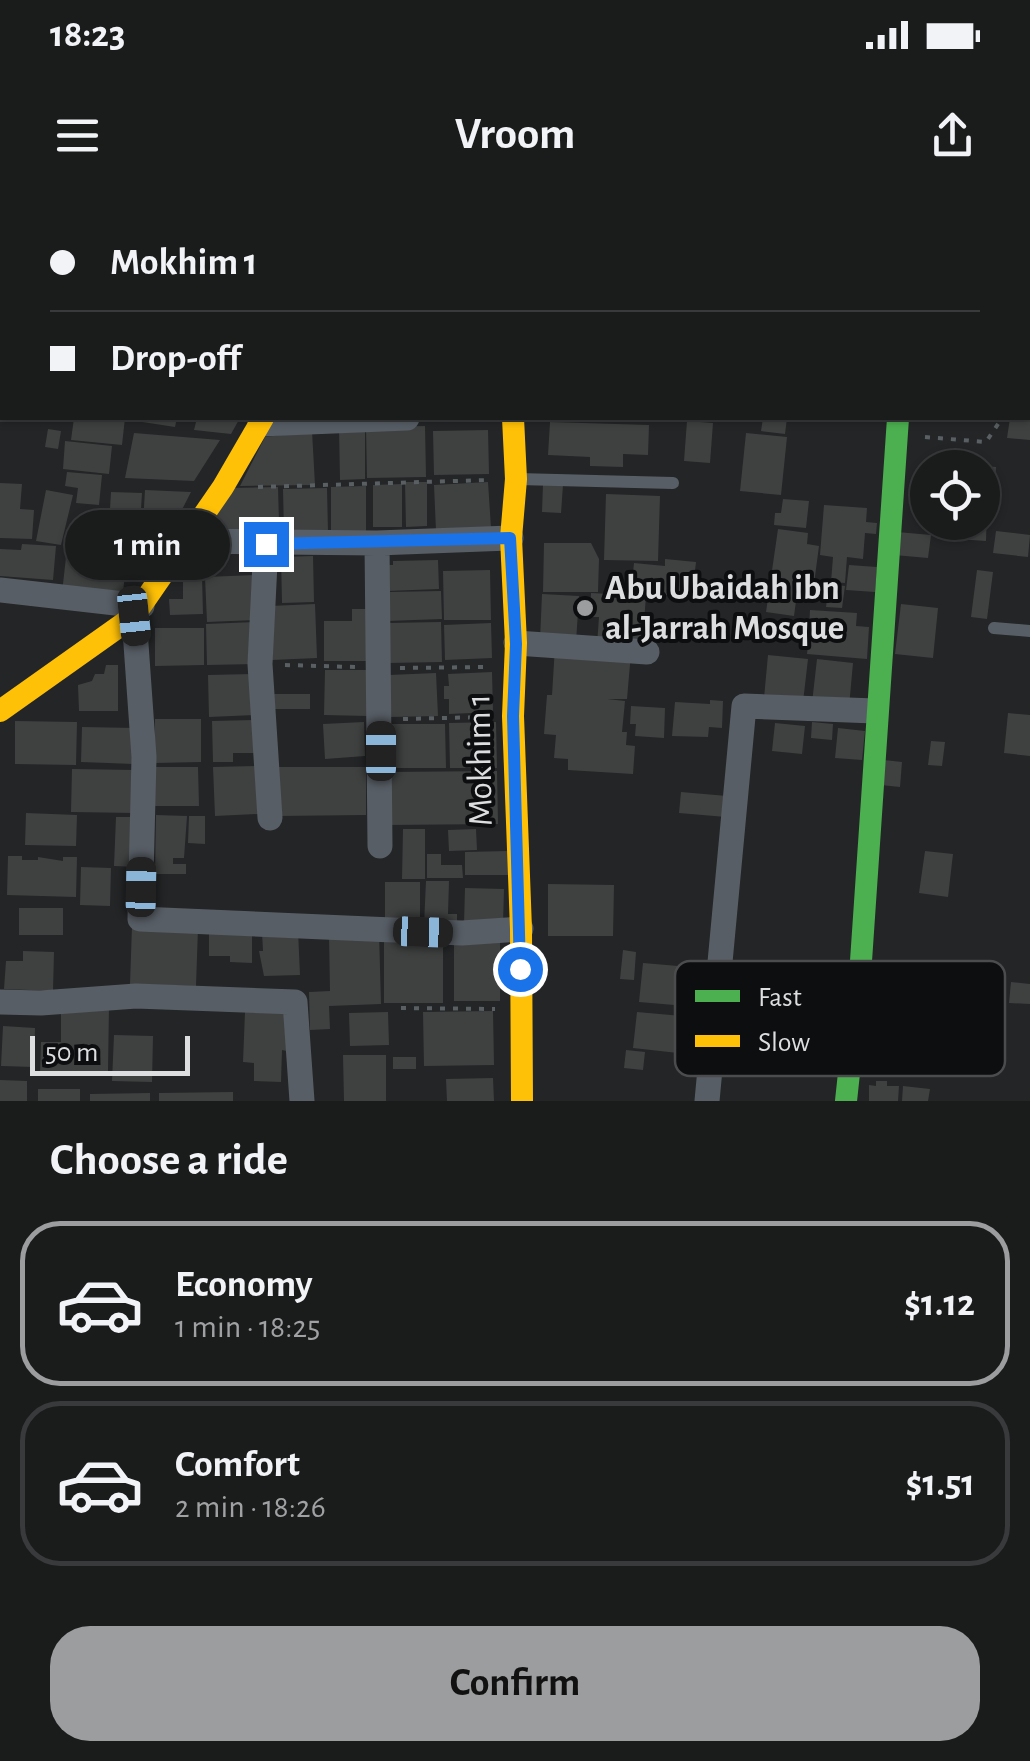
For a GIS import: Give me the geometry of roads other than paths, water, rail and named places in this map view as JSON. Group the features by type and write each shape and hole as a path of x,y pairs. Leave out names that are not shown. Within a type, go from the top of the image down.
{"street":[{"path":"0,711 138,611 188,541 262,421 310,420"},
{"name":"Mokhim 1","path":"513,420 516,479 510,538 516,644 513,716 522,1101"},
{"path":"861,961 896,425"},
{"path":"188,541 378,544 510,538"},
{"path":"266,544 260,664 270,818"},
{"path":"378,544 380,846"},
{"path":"0,590 138,611"},
{"path":"138,611 144,757 140,919 462,933 521,930"},
{"path":"516,644 648,652"},
{"path":"721,961 744,706 876,711"},
{"path":"0,1002 136,996 294,1002 302,1101"},
{"path":"708,1101 710,1076"},
{"path":"846,1101 849,1076"}],"lane":[{"path":"516,479 674,483"},
{"path":"994,628 1030,631"}],"place":[{"name":"Abu Ubaidah ibn al-Jarrah Mosque","path":"585,608"}]}
